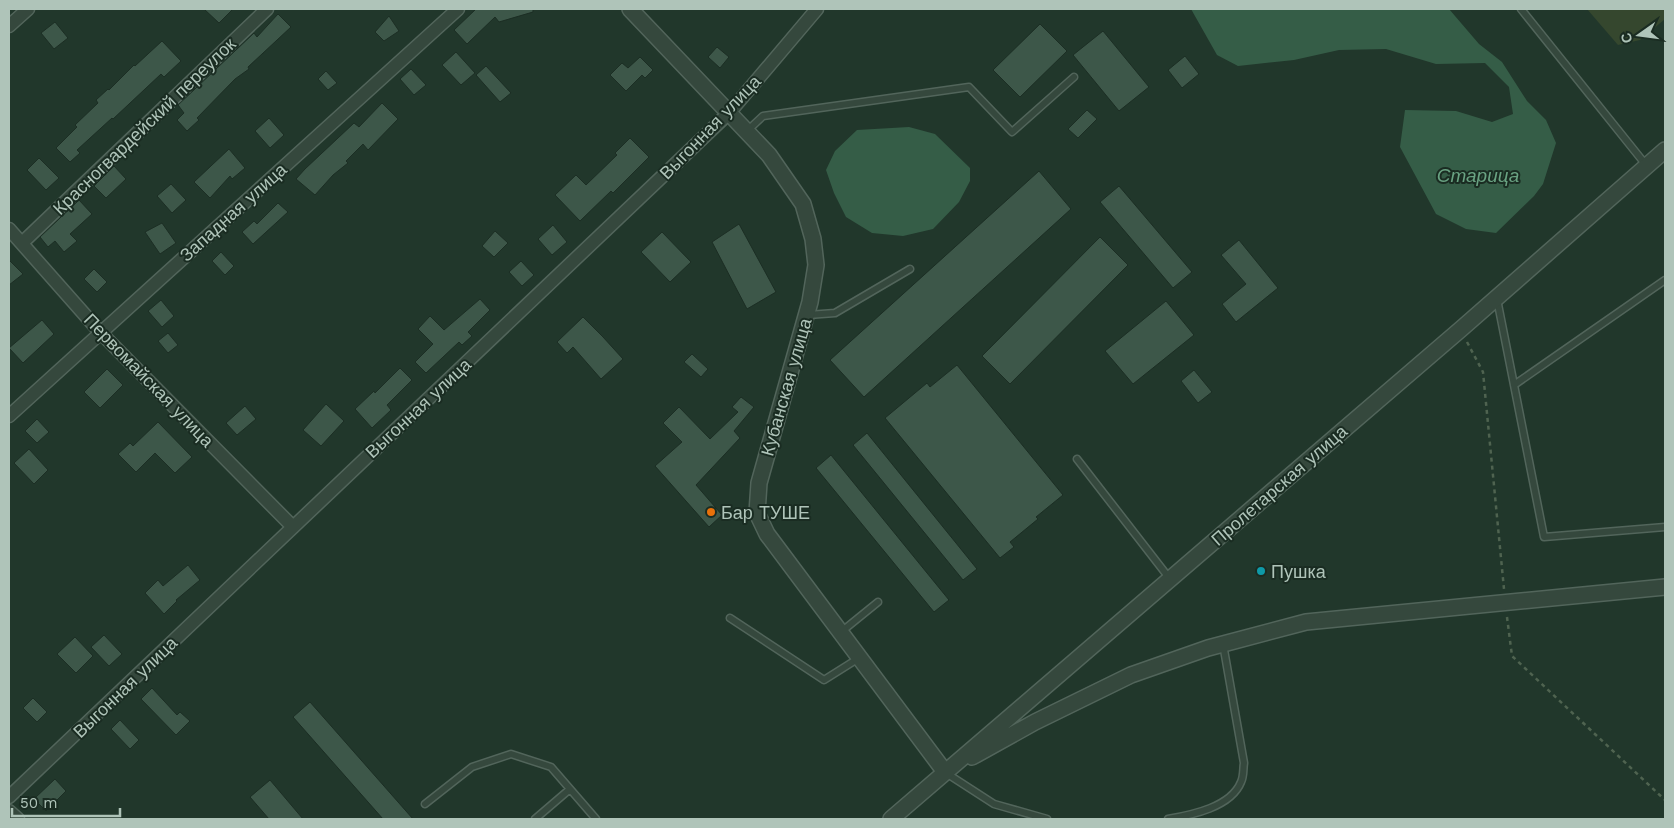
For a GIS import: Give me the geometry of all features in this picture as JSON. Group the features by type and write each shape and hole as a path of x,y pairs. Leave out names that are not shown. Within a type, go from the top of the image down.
{"street":[{"path":"9,26 28,9"},
{"name":"Красногвардейский переулок","path":"22,243 267,9"},
{"name":"Западная улица","path":"9,416 458,9"},
{"name":"Кубанская улица","path":"630,9 747,131 768,155 803,204 812,239 816,265 810,302 758,483 757,512 767,534 945,772"},
{"name":"Выгонная улица","path":"9,798 729,113 817,9"},
{"name":"Пролетарская улица","path":"891,819 1461,330 1665,150"},
{"name":"Первомайская улица","path":"9,229 100,332 293,526"},
{"path":"945,772 1035,722 1132,675 1223,644 1306,622 1665,587"},
{"path":"9,811 18,819"}],"lane":[{"path":"1521,9 1647,166"},
{"path":"747,131 763,116 969,87 1012,132 1074,77"},
{"path":"806,315 835,313 910,269"},
{"path":"1514,385 1665,280"},
{"path":"1497,298 1544,537 1665,527"},
{"path":"1078,459 1170,579"},
{"path":"840,633 878,602"},
{"path":"730,618 824,680 859,658"},
{"path":"1168,819 1193,815 1227,800 1241,782 1244,762 1223,644"},
{"path":"424,804 472,766 512,754 550,767 596,819"},
{"path":"945,772 994,804 1047,819"},
{"path":"535,819 570,789"}],"path":[{"path":"1461,330 1483,372 1512,656 1665,800"}],"shaded area":[{"path":"1587,9 1665,9 1665,19 1640,40 1618,45"}],"water":[{"name":"Старица","path":"1191,9 1449,9 1479,44 1502,62 1527,101 1546,120 1556,143 1543,184 1534,196 1496,233 1466,229 1436,214 1400,147 1405,110 1456,111 1492,122 1513,114 1509,87 1485,63 1436,64 1386,49 1339,50 1294,60 1238,66 1217,55"},
{"path":"909,127 935,134 970,168 970,181 959,202 933,229 903,236 872,233 846,217 834,193 826,170 835,151 857,130"}],"building":[{"path":"204,9 233,9 219,23"},
{"path":"476,9 533,9 533,12 499,22 495,17 467,44 454,30"},
{"path":"278,14 291,27 248,67 249,69 235,79 187,131 177,120 184,113 178,105 254,33 257,37"},
{"path":"389,16 399,31 384,41 375,32"},
{"path":"55,22 68,38 54,49 41,33"},
{"path":"1040,24 1067,51 1020,97 993,70"},
{"path":"1103,31 1149,87 1119,111 1073,55"},
{"path":"162,41 181,61 164,77 161,74 112,118 77,150 80,153 70,162 56,148 77,127 75,125 98,103 96,100"},
{"path":"717,47 729,57 720,68 708,57"},
{"path":"456,52 475,73 461,85 442,65"},
{"path":"1185,56 1199,74 1182,88 1168,70"},
{"path":"640,57 653,70 645,78 642,75 626,91 610,75 622,63 628,68"},
{"path":"486,66 511,93 500,102 476,75"},
{"path":"411,69 426,85 414,95 400,79"},
{"path":"326,71 337,83 328,90 318,79"},
{"path":"382,103 398,119 368,150 363,144 346,161 348,163 333,175 315,195 296,179 354,123 359,127"},
{"path":"1087,110 1097,119 1078,138 1068,129"},
{"path":"269,118 284,135 270,148 255,131"},
{"path":"630,138 649,157 613,193 611,191 580,221 555,195 576,175 586,185 617,155 615,153"},
{"path":"229,149 245,168 232,179 230,176 210,198 194,182"},
{"path":"39,158 59,178 46,190 27,170"},
{"path":"114,166 126,179 106,198 94,186"},
{"path":"1039,171 1071,209 864,397 830,360"},
{"path":"171,184 186,200 172,213 157,196"},
{"path":"1119,186 1192,272 1173,288 1100,202"},
{"path":"79,200 92,214 70,234 77,241 64,252 55,241 48,247 40,237"},
{"path":"278,203 288,212 253,244 242,232 254,221 257,224"},
{"path":"162,223 176,243 160,254 145,232"},
{"path":"739,224 776,292 747,309 712,242"},
{"path":"553,225 567,242 552,255 538,239"},
{"path":"495,231 508,243 494,257 482,246"},
{"path":"662,232 691,262 670,282 641,252"},
{"path":"1100,237 1128,265 1010,384 982,356"},
{"path":"1239,240 1278,288 1236,322 1222,304 1246,284 1221,255"},
{"path":"221,252 234,266 225,275 212,261"},
{"path":"9,260 23,274 9,285"},
{"path":"521,261 534,275 522,286 509,272"},
{"path":"94,269 107,282 97,292 84,279"},
{"path":"480,299 490,310 468,332 472,336 462,345 459,342 426,373 415,362 433,344 418,329 430,316 444,330"},
{"path":"161,300 174,316 162,327 148,311"},
{"path":"1166,301 1194,335 1133,384 1105,351"},
{"path":"583,317 623,359 601,379 573,347 567,353 557,342"},
{"path":"42,320 54,334 23,363 9,348"},
{"path":"168,333 178,345 168,353 158,341"},
{"path":"692,354 708,369 701,377 684,362"},
{"path":"957,365 1063,495 1010,542 1014,547 1000,558 885,418 927,383 930,387"},
{"path":"400,368 412,380 387,405 391,410 372,428 355,409 374,391 375,393"},
{"path":"107,369 123,385 100,408 84,392"},
{"path":"1194,370 1212,392 1198,403 1181,381"},
{"path":"741,397 754,407 734,431 740,438 696,485 722,515 709,527 655,466 682,442 663,423 679,407 710,439 738,412 732,407"},
{"path":"326,404 344,421 321,446 303,430"},
{"path":"245,406 256,419 237,435 226,423"},
{"path":"37,419 49,432 37,443 25,431"},
{"path":"158,422 192,457 175,473 155,453 136,472 118,454 130,443 133,446"},
{"path":"867,433 977,569 963,580 853,445"},
{"path":"29,449 48,470 34,484 14,463"},
{"path":"831,455 949,600 934,612 816,468"},
{"path":"188,565 200,580 176,600 164,614 145,593 158,580 163,586"},
{"path":"104,635 122,654 109,666 91,647"},
{"path":"75,637 93,656 76,673 57,654"},
{"path":"152,688 177,715 180,712 190,721 176,735 141,699"},
{"path":"33,698 47,712 37,722 23,708"},
{"path":"310,702 413,819 383,819 293,717"},
{"path":"120,720 139,740 130,749 111,729"},
{"path":"55,779 66,791 46,811 34,799"},
{"path":"270,780 303,819 269,819 250,797"}],"place":[{"name":"Бар ТУШЕ","path":"711,512"},
{"name":"Пушка","path":"1261,571"}]}
